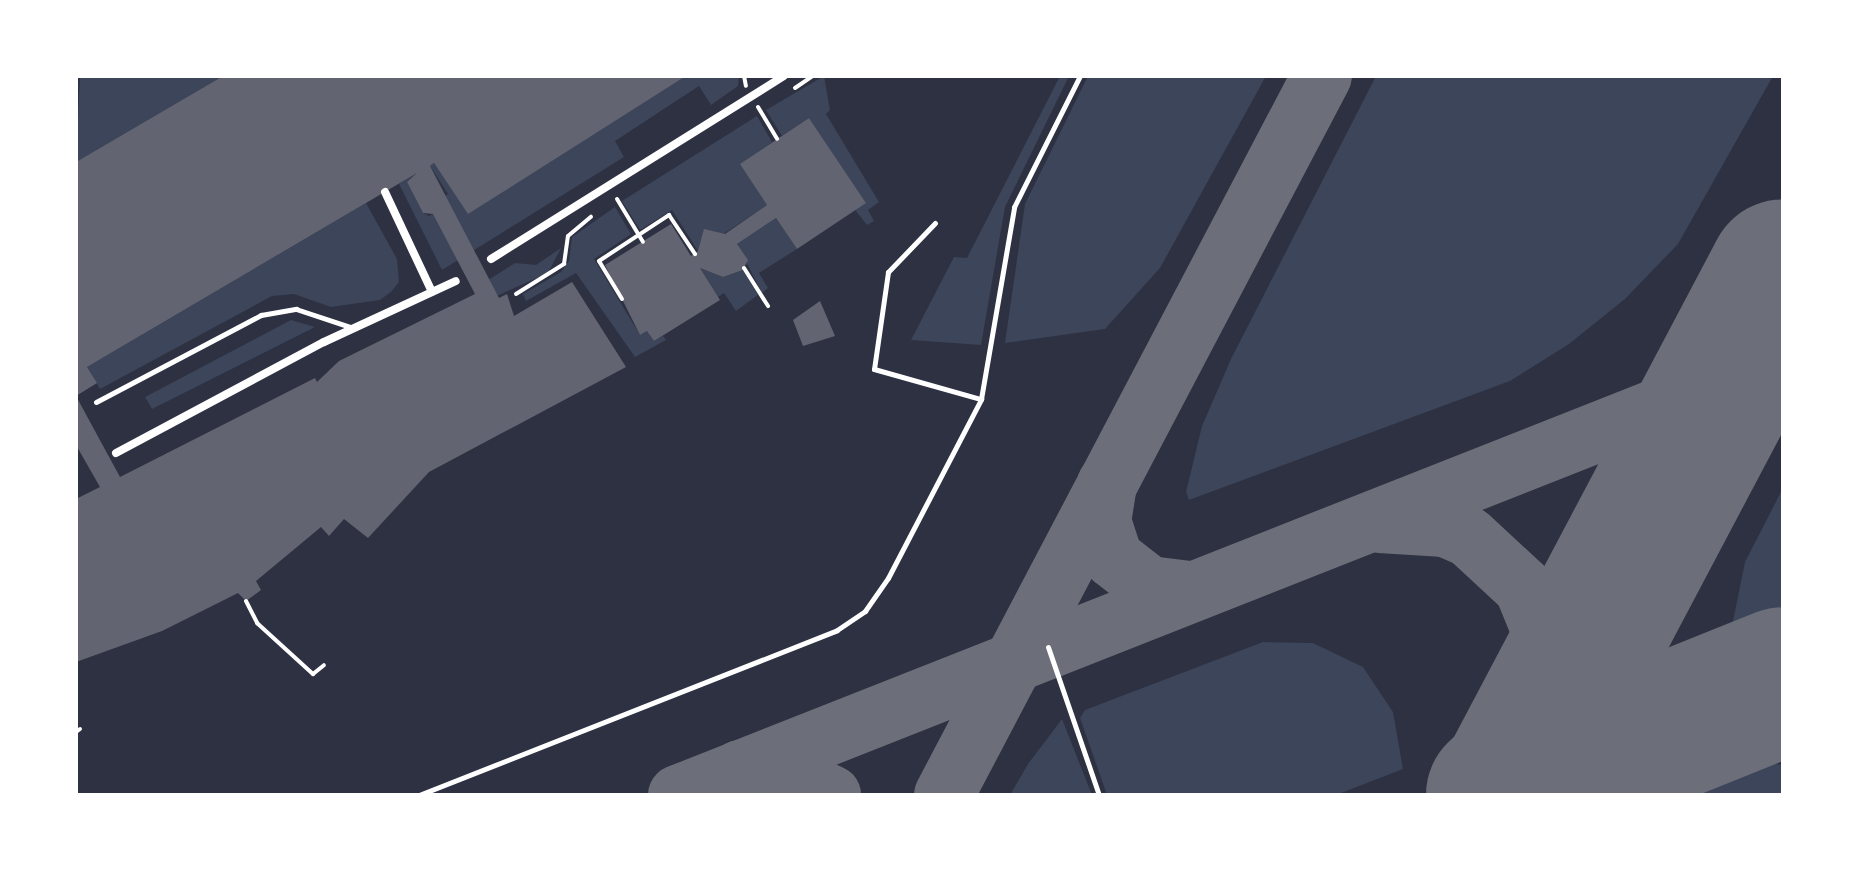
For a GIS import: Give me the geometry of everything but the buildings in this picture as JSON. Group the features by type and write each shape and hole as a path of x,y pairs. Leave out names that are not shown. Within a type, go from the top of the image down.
{"street":[{"path":"491,259 784,76"},
{"path":"385,192 432,292"},
{"path":"116,453 354,328 456,281"}],"lane":[{"path":"419,795 837,630 865,611 888,578 981,399 1014,207 1080,76"},
{"path":"935,223 888,272 874,369 981,399"},
{"path":"96,402 261,315 296,309 354,328"},
{"path":"1048,647 1099,795"}],"path":[{"path":"783,96 813,76"},
{"path":"750,117 771,103"},
{"path":"760,110 777,139"},
{"path":"516,294 564,264 568,236 630,191"},
{"path":"617,199 643,242"},
{"path":"622,299 599,261 669,215 695,254"},
{"path":"744,268 768,306"},
{"path":"246,601 257,623 313,674 324,665"}],"shaded area":[{"path":"80,76 223,76 76,162"},
{"path":"686,76 739,76 738,86 711,105 699,86 615,141 624,157 442,270 399,184 417,173 407,182 423,213 429,216 441,210 436,201 448,194 430,166 434,163 468,213"},
{"path":"824,76 830,110 826,114 879,202 868,210 874,221 867,225 855,210 865,202 809,118 782,136 766,110"},
{"path":"1060,76 1069,76 1005,207 981,345 911,340 954,257 967,258"},
{"path":"1088,76 1266,76 1160,268 1105,329 1005,343 1025,204"},
{"path":"1376,76 1773,76 1678,244 1625,299 1569,344 1510,381 1189,500 1186,492 1202,426 1231,359"},
{"path":"757,116 772,142 741,164 767,205 698,251 672,210 640,230 622,201"},
{"path":"366,203 397,259 399,282 380,300 331,307 294,294 272,296 100,389 87,367"},
{"path":"615,207 631,234 594,259 640,335 647,331 654,341 663,336 666,340 635,357 576,273 526,301 523,294 561,272 569,261 572,237"},
{"path":"776,218 797,249 759,273 768,288 762,293 737,244"},
{"path":"561,248 548,273 492,298 485,282 515,263 536,265"},
{"path":"700,268 723,277 743,270 758,295 736,311 724,293 718,297"},
{"path":"291,320 315,327 152,409 145,397"},
{"path":"1783,488 1783,615 1740,632 1732,626 1745,562"},
{"path":"1263,642 1313,643 1363,667 1393,712 1403,769 1336,795 1107,795 1080,718 1085,710"},
{"path":"1062,719 1092,795 1010,795 1028,764"},
{"path":"1745,759 1783,765 1783,795 1646,795"}],"taxiway":[{"path":"944,795 1322,76"},
{"path":"678,795 1783,359"},
{"path":"1107,484 1101,521 1113,558 1149,586 1188,591"},
{"path":"1380,523 1445,527 1469,537 1524,588 1546,642 1550,677 1542,729"},
{"path":"1738,700 1783,710"},
{"path":"740,770 784,773 831,795"}],"runway":[{"path":"1507,795 1783,273"},
{"path":"1500,795 1783,681"}]}
